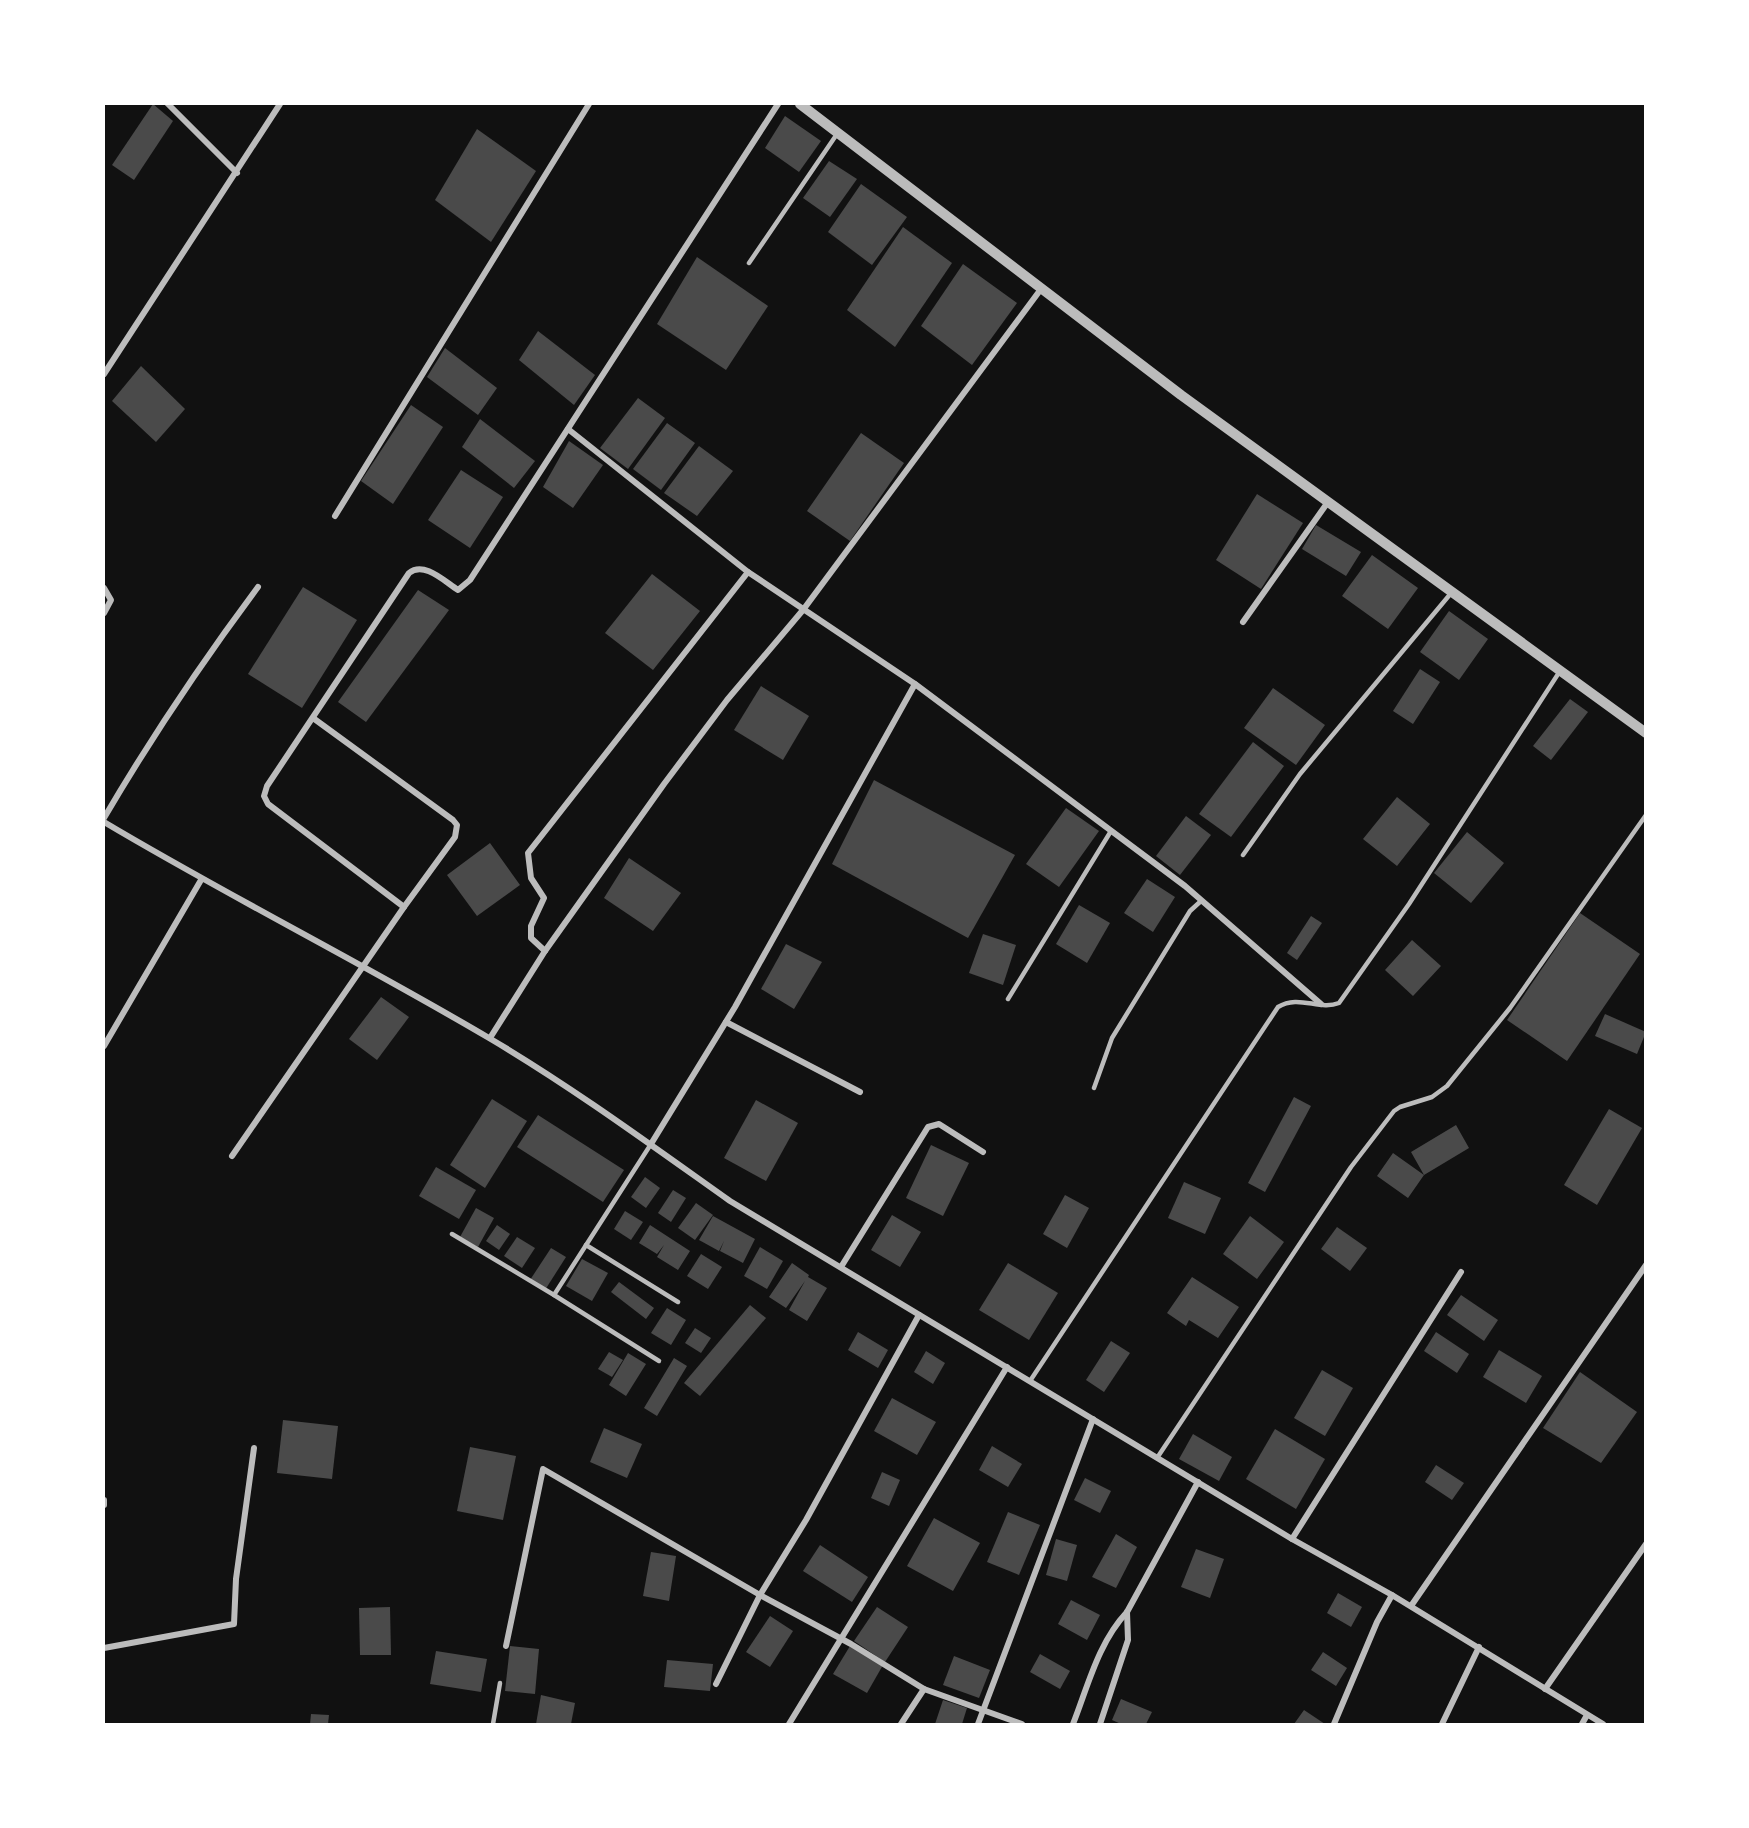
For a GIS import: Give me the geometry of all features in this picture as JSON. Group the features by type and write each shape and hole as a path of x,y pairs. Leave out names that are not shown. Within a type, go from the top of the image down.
{"street":[{"path":"168,104 237,172"},
{"path":"104,374 280,104"},
{"path":"335,516 589,104"},
{"path":"404,907 268,804 264,796 267,786 409,573 415,568 422,568 458,590 470,580 778,104"},
{"path":"800,104 1041,289 1328,502 1646,733"},
{"path":"490,1038 545,951 727,700 803,610 1041,289"},
{"path":"568,429 748,572 915,684 1185,886 1321,1004"},
{"path":"1243,622 1328,502"},
{"path":"545,951 531,938 531,926 544,898 531,878 528,853 748,572"},
{"path":"258,587 196,670 151,738 104,820 201,880 490,1038 651,1144 730,1201 1292,1539 1411,1606 1603,1725"},
{"path":"104,588 111,600 104,613"},
{"path":"651,1144 726,1022 915,684"},
{"path":"232,1156 455,837 457,825 453,819 313,718"},
{"path":"104,1046 201,880"},
{"path":"726,1022 860,1092"},
{"path":"841,1267 928,1127 939,1124 983,1152"},
{"path":"1411,1606 1646,1265"},
{"path":"1292,1539 1461,1272"},
{"path":"716,1683 760,1595 806,1520 920,1315"},
{"path":"789,1725 1007,1367"},
{"path":"978,1725 1093,1419"},
{"path":"104,1647 234,1624 236,1579 254,1448"},
{"path":"507,1646 543,1469 760,1595 841,1638 924,1689 1022,1725"},
{"path":"1073,1725 1104,1643 1112,1628 1127,1612 1198,1482"},
{"path":"104,1500 104,1505"},
{"path":"1545,1689 1646,1544"},
{"path":"1334,1725 1377,1622 1392,1595"},
{"path":"1100,1725 1128,1640 1127,1612"},
{"path":"1442,1725 1479,1647"},
{"path":"901,1725 924,1689"},
{"path":"1582,1725 1587,1714"}],"lane":[{"path":"749,263 838,132"},
{"path":"1243,855 1300,774 1452,592"},
{"path":"1030,1381 1278,1007 1294,1001 1321,1004 1325,1007 1338,1003 1409,904 1560,671"},
{"path":"1157,1458 1345,1177 1394,1112 1400,1107 1432,1097 1447,1086 1510,1008 1646,815"},
{"path":"1008,999 1111,831"},
{"path":"1094,1088 1112,1038 1190,911 1201,901"},
{"path":"554,1295 651,1144"},
{"path":"452,1234 658,1361"},
{"path":"586,1245 678,1302"},
{"path":"494,1725 500,1683"}],"building":[{"path":"153,104 173,121 134,180 112,165"},
{"path":"785,116 821,141 799,172 765,148"},
{"path":"477,129 536,171 491,242 435,200"},
{"path":"829,161 857,179 830,217 803,198"},
{"path":"861,184 907,217 872,265 828,232"},
{"path":"903,227 952,263 895,347 847,310"},
{"path":"697,257 768,306 726,370 657,324"},
{"path":"963,264 1017,303 972,365 921,326"},
{"path":"538,331 595,375 574,405 519,360"},
{"path":"445,348 497,388 478,415 427,377"},
{"path":"141,366 185,409 156,442 112,401"},
{"path":"638,398 665,418 628,469 600,448"},
{"path":"411,405 443,427 393,504 361,481"},
{"path":"480,419 535,461 514,488 462,447"},
{"path":"667,423 695,443 661,490 633,469"},
{"path":"861,433 904,463 850,541 807,511"},
{"path":"569,441 603,465 573,508 543,487"},
{"path":"699,446 733,471 697,516 664,493"},
{"path":"461,470 503,497 470,548 428,520"},
{"path":"1257,494 1303,523 1261,589 1216,560"},
{"path":"1316,525 1361,552 1346,576 1302,549"},
{"path":"1372,555 1418,588 1388,629 1342,596"},
{"path":"652,574 700,611 653,670 605,633"},
{"path":"303,587 357,620 302,708 248,674"},
{"path":"418,590 449,610 366,722 338,702"},
{"path":"1449,611 1488,639 1459,680 1420,652"},
{"path":"1420,669 1440,682 1413,724 1393,711"},
{"path":"761,686 809,716 783,760 734,730"},
{"path":"1273,688 1325,725 1296,765 1244,728"},
{"path":"1570,699 1588,712 1551,760 1533,746"},
{"path":"1253,742 1284,766 1231,837 1199,814"},
{"path":"874,780 1015,855 968,938 832,864"},
{"path":"1397,797 1430,824 1397,866 1363,839"},
{"path":"1066,808 1099,831 1059,887 1026,864"},
{"path":"1186,816 1211,835 1180,875 1156,856"},
{"path":"1467,832 1504,863 1471,903 1434,873"},
{"path":"490,843 520,885 477,916 447,875"},
{"path":"629,858 681,893 653,931 604,898"},
{"path":"1147,879 1175,897 1153,932 1124,913"},
{"path":"1079,905 1110,923 1087,963 1056,944"},
{"path":"1580,913 1640,954 1567,1061 1507,1020"},
{"path":"1311,916 1322,923 1297,960 1287,953"},
{"path":"983,934 1016,945 1003,985 969,973"},
{"path":"1412,940 1441,966 1413,996 1385,970"},
{"path":"786,944 822,962 794,1009 761,989"},
{"path":"381,997 409,1017 377,1060 349,1039"},
{"path":"1605,1014 1646,1032 1637,1054 1595,1036"},
{"path":"1294,1097 1311,1106 1265,1192 1248,1183"},
{"path":"492,1099 527,1121 485,1188 450,1165"},
{"path":"756,1100 798,1123 766,1181 724,1158"},
{"path":"1609,1109 1642,1128 1597,1205 1564,1185"},
{"path":"538,1115 624,1170 603,1202 517,1147"},
{"path":"1456,1125 1469,1148 1424,1175 1411,1152"},
{"path":"931,1145 969,1163 943,1216 906,1198"},
{"path":"1393,1153 1424,1175 1408,1198 1377,1176"},
{"path":"436,1167 476,1190 459,1219 419,1196"},
{"path":"645,1177 660,1188 646,1208 631,1197"},
{"path":"1184,1182 1221,1198 1205,1234 1168,1218"},
{"path":"673,1190 686,1198 671,1222 658,1213"},
{"path":"1065,1195 1089,1208 1067,1248 1043,1234"},
{"path":"696,1203 713,1215 695,1240 678,1228"},
{"path":"476,1208 494,1218 478,1247 460,1237"},
{"path":"625,1211 643,1222 631,1240 614,1229"},
{"path":"892,1215 921,1232 900,1267 871,1250"},
{"path":"713,1216 755,1239 743,1263 720,1251 724,1241 719,1251 699,1240"},
{"path":"1250,1216 1284,1242 1257,1279 1223,1254"},
{"path":"497,1225 510,1234 499,1250 486,1241"},
{"path":"650,1225 690,1251 678,1270 657,1257 664,1245 657,1254 639,1243"},
{"path":"1337,1227 1367,1248 1350,1271 1321,1249"},
{"path":"517,1237 535,1248 522,1268 504,1256"},
{"path":"760,1247 783,1261 767,1289 744,1276"},
{"path":"551,1248 566,1257 545,1290 530,1280"},
{"path":"701,1254 722,1267 708,1289 687,1276"},
{"path":"582,1259 608,1273 592,1301 566,1286"},
{"path":"792,1263 809,1275 808,1277 827,1288 807,1321 789,1310 805,1281 786,1308 769,1297"},
{"path":"1008,1263 1058,1293 1029,1340 979,1310"},
{"path":"1192,1277 1239,1307 1218,1338 1189,1320 1186,1326 1167,1313"},
{"path":"619,1282 654,1308 646,1319 611,1292"},
{"path":"1461,1295 1498,1320 1484,1341 1447,1315"},
{"path":"750,1305 766,1318 700,1396 684,1383"},
{"path":"667,1308 686,1320 671,1345 651,1333"},
{"path":"695,1328 711,1338 701,1353 685,1343"},
{"path":"858,1332 888,1350 878,1368 848,1350"},
{"path":"1436,1332 1469,1354 1457,1373 1424,1351"},
{"path":"1111,1341 1130,1353 1104,1392 1086,1380"},
{"path":"1499,1350 1542,1376 1526,1403 1483,1377"},
{"path":"926,1351 945,1363 933,1384 914,1372"},
{"path":"609,1352 623,1360 612,1377 598,1369"},
{"path":"628,1353 646,1364 626,1396 609,1385"},
{"path":"674,1358 687,1366 657,1416 644,1408"},
{"path":"1322,1370 1353,1388 1325,1436 1294,1418"},
{"path":"1580,1372 1637,1412 1601,1463 1543,1428"},
{"path":"892,1398 936,1422 917,1455 874,1431"},
{"path":"283,1420 338,1426 332,1479 277,1473"},
{"path":"604,1428 642,1444 627,1478 590,1462"},
{"path":"1275,1429 1325,1459 1296,1509 1246,1479"},
{"path":"1193,1434 1232,1457 1219,1481 1179,1459"},
{"path":"992,1446 1022,1464 1008,1487 979,1470"},
{"path":"470,1447 516,1456 503,1520 457,1511"},
{"path":"1436,1465 1464,1483 1452,1500 1425,1482"},
{"path":"882,1472 900,1480 889,1506 871,1498"},
{"path":"1085,1478 1111,1491 1100,1513 1074,1500"},
{"path":"1008,1512 1040,1525 1019,1575 987,1562"},
{"path":"934,1518 980,1543 953,1591 907,1566"},
{"path":"1116,1534 1137,1547 1116,1588 1092,1577"},
{"path":"1056,1539 1077,1545 1067,1581 1046,1575"},
{"path":"820,1545 868,1577 852,1602 803,1571"},
{"path":"1196,1549 1224,1559 1210,1598 1181,1587"},
{"path":"651,1552 676,1556 669,1601 643,1596"},
{"path":"1338,1593 1362,1607 1351,1627 1327,1613"},
{"path":"1071,1600 1100,1615 1087,1640 1058,1624"},
{"path":"390,1607 391,1655 360,1655 359,1608"},
{"path":"877,1607 908,1627 885,1662 854,1641"},
{"path":"770,1616 793,1631 770,1667 746,1652"},
{"path":"510,1646 539,1649 535,1694 505,1691"},
{"path":"850,1646 883,1665 867,1693 833,1674"},
{"path":"436,1651 487,1659 481,1692 430,1684"},
{"path":"1323,1652 1347,1668 1336,1686 1311,1670"},
{"path":"1040,1654 1070,1671 1060,1689 1030,1672"},
{"path":"954,1656 990,1670 979,1698 943,1685"},
{"path":"667,1660 713,1664 710,1691 664,1687"},
{"path":"541,1695 575,1703 571,1724 536,1724"},
{"path":"1121,1699 1152,1712 1146,1724 1121,1724 1112,1720"},
{"path":"943,1700 967,1708 962,1724 935,1724"},
{"path":"1304,1710 1325,1724 1294,1724"},
{"path":"311,1714 329,1715 328,1724 310,1724"}]}
